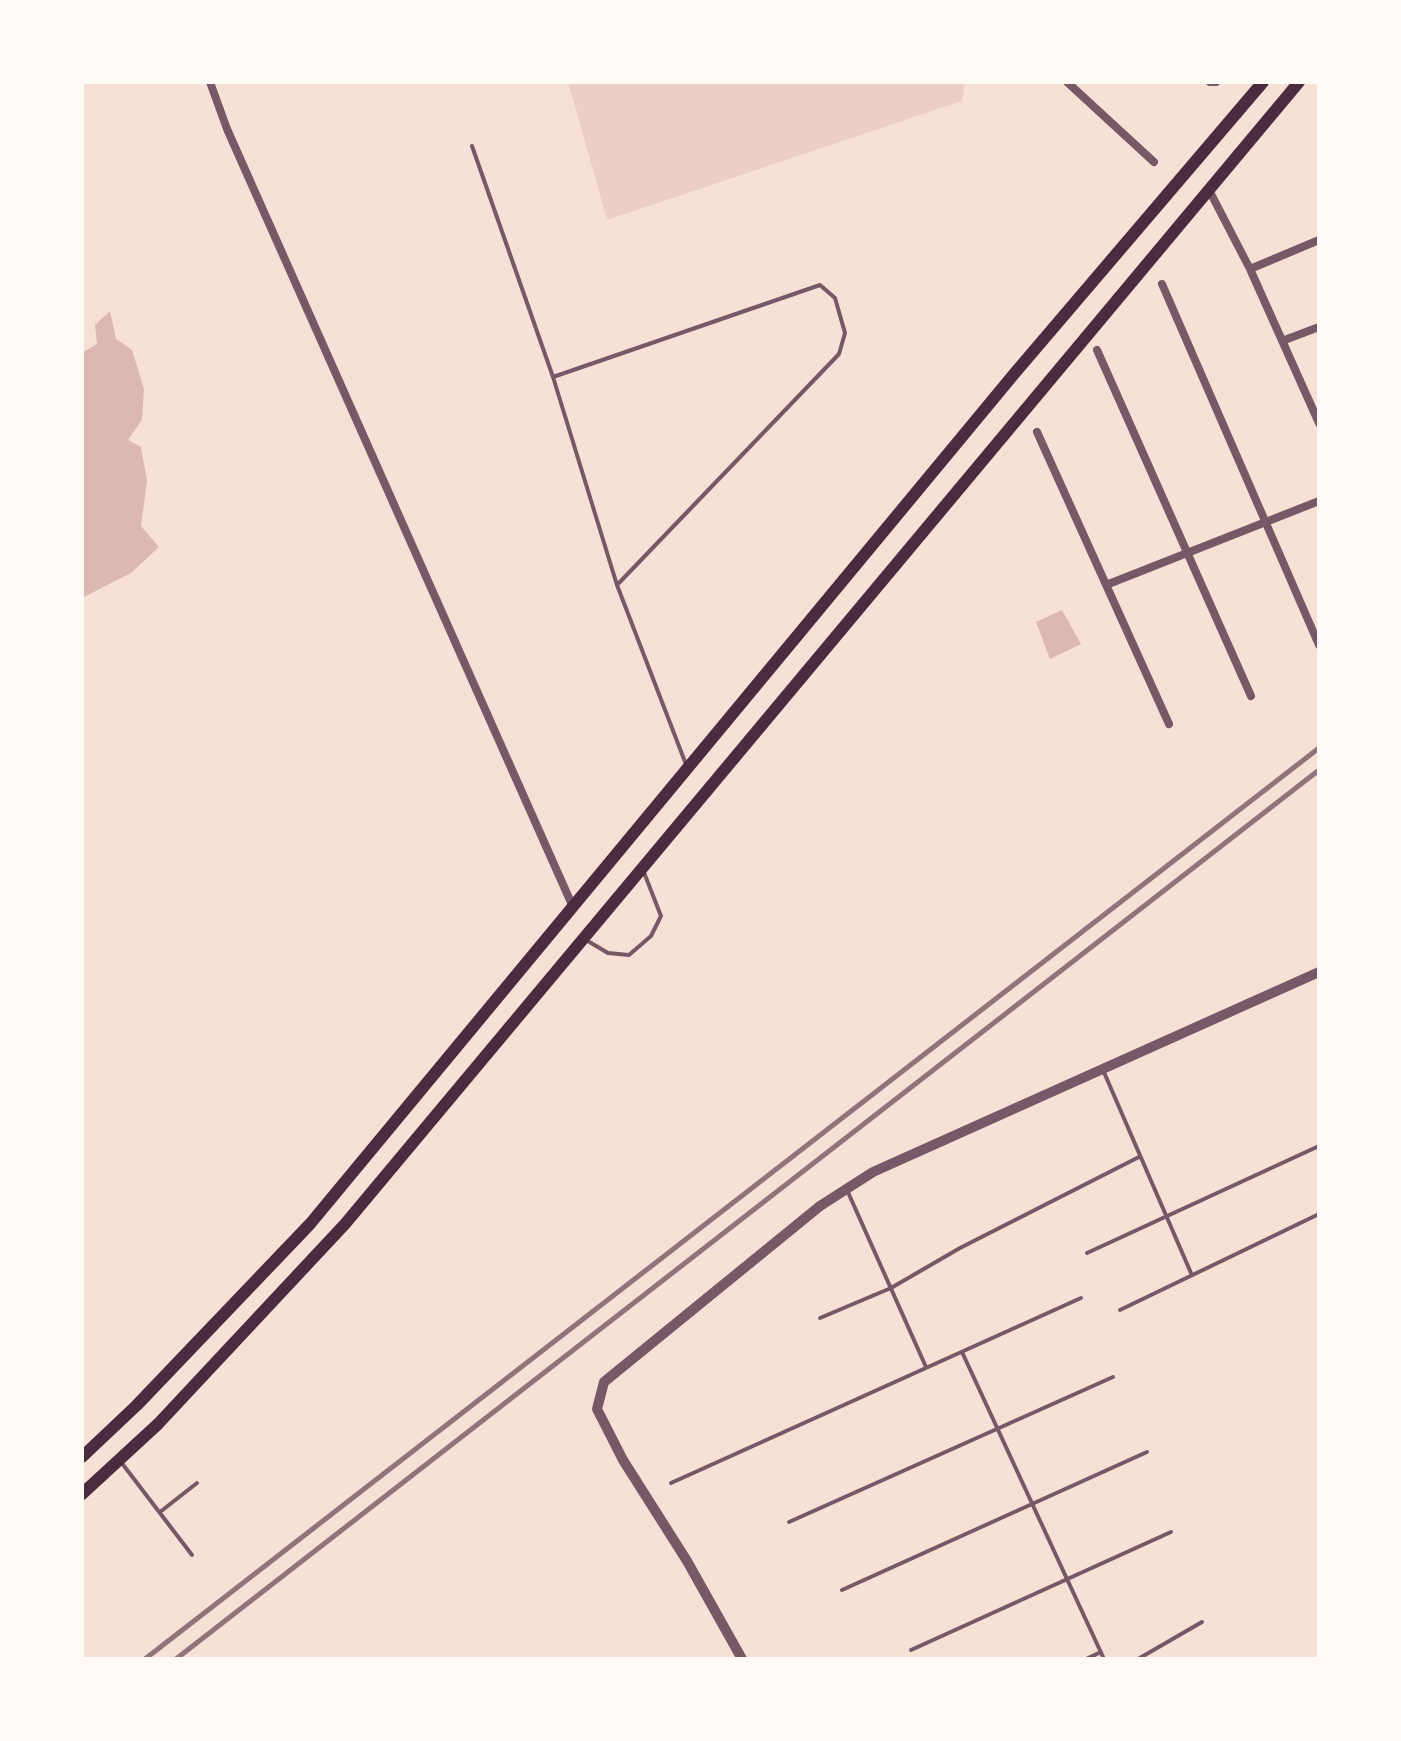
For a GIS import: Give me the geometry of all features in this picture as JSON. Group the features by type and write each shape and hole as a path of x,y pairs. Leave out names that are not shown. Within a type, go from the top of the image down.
{"main road":[{"path":"82,1457 137,1405 310,1224 1014,374 1263,82"},
{"path":"82,1494 158,1424 345,1224 1299,82"}],"street":[{"path":"210,82 227,129 573,907"},
{"path":"1067,82 1154,162"},
{"path":"1209,190 1250,269 1318,418"},
{"path":"1250,269 1319,240"},
{"path":"1162,284 1319,645"},
{"path":"1282,341 1319,327"},
{"path":"1097,350 1251,696"},
{"path":"1037,432 1169,724"},
{"path":"1106,585 1319,501"},
{"path":"742,1659 687,1561 623,1460 597,1409 604,1382 820,1206 873,1172 1319,972"}],"lane":[{"path":"472,146 553,377 617,585 688,769"},
{"path":"553,377 820,285 835,298 845,333 839,354 617,585"},
{"path":"583,938 608,953 629,955 651,936 661,916 642,867"},
{"path":"1103,1070 1191,1273"},
{"path":"1087,1253 1319,1146"},
{"path":"820,1318 891,1288 960,1248 1139,1157"},
{"path":"847,1189 926,1367"},
{"path":"1120,1310 1191,1273 1319,1214"},
{"path":"671,1483 1081,1298"},
{"path":"962,1352 1104,1659"},
{"path":"789,1522 1113,1377"},
{"path":"842,1590 1147,1452"},
{"path":"120,1460 192,1555"},
{"path":"160,1512 197,1483"},
{"path":"911,1650 1171,1532"},
{"path":"1138,1659 1202,1622"},
{"path":"1086,1659 1101,1652"}],"shaded area":[{"path":"568,82 965,82 962,101 607,220"},
{"path":"110,311 116,339 132,350 144,389 142,420 128,440 141,447 147,481 141,526 159,547 131,573 82,598 82,353 97,344 95,325"},
{"path":"1062,610 1081,644 1050,659 1036,622"}],"railway":[{"path":"145,1659 1319,748"},
{"path":"176,1659 1319,770"}]}
